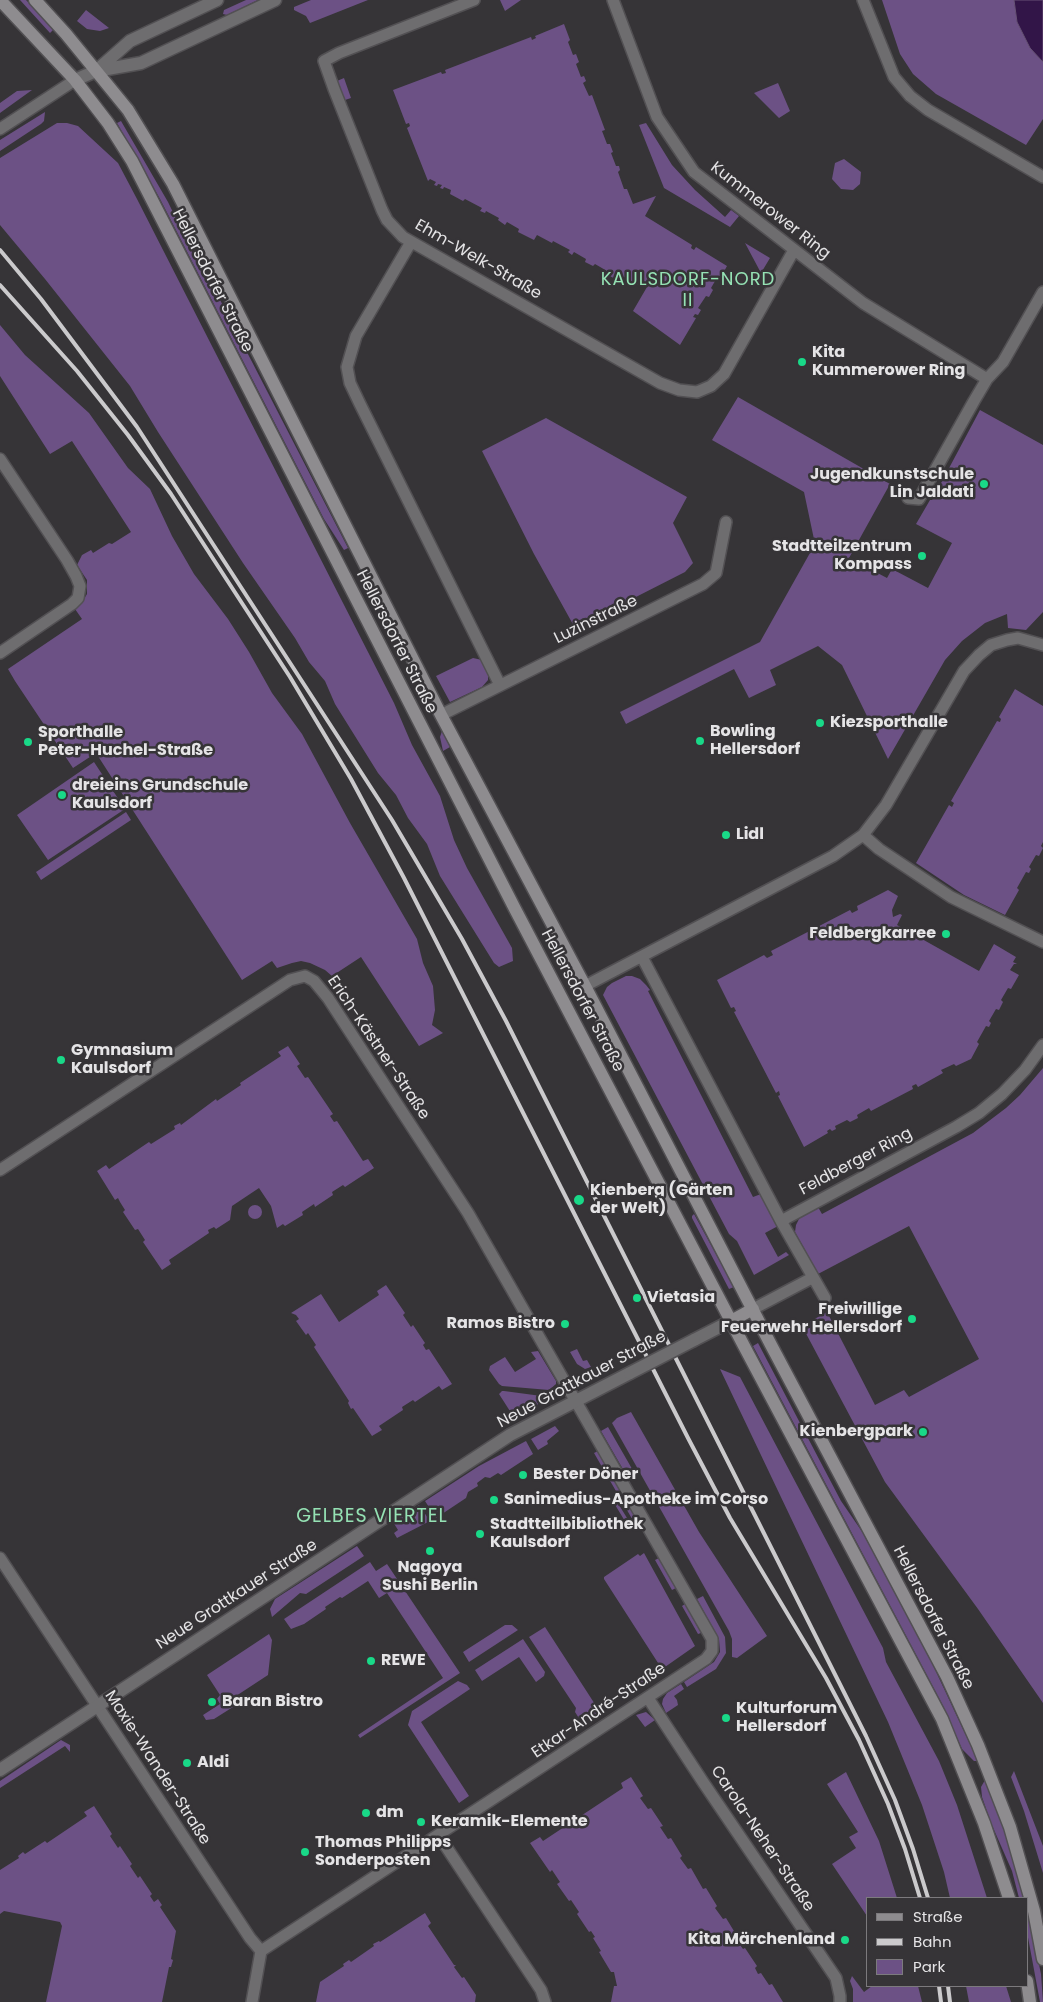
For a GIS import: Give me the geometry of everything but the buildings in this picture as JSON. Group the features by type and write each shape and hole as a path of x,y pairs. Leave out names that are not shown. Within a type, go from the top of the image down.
{"main road":[{"name":"Hellersdorfer Straße","path":"0,0 75,80 108,123 132,160 421,726 731,1321 942,1719 984,1824 1008,1897"},
{"name":"Hellersdorfer Straße","path":"35,0 128,110 172,184 441,715 947,1677 978,1745 1010,1827 1034,1912 1043,1959"},
{"path":"421,726 441,715"},
{"path":"731,1321 753,1310"},
{"path":"1028,1987 1030,2002"}],"street":[{"path":"96,71 130,41 217,0"},
{"path":"0,129 75,80 96,71 141,63 276,0"},
{"name":"Ehm-Welk-Straße","path":"474,0 339,53 324,61 332,87 382,210 387,220 411,242 660,383 679,390 697,392 711,386 724,374 794,250"},
{"name":"Kummerower Ring","path":"614,0 658,117 678,151 694,172 863,303 987,379"},
{"path":"863,0 894,77 910,96 928,110 1043,177"},
{"path":"411,242 356,336 346,367 350,383 360,404 500,685"},
{"path":"908,498 919,499 987,379 1003,362 1043,292"},
{"path":"0,459 67,560 80,586 78,598 72,604 0,653"},
{"name":"Luzinstraße","path":"441,715 703,584 716,573 726,522"},
{"path":"585,986 833,856 863,835 886,805 964,671 974,660 991,645 1007,640 1018,638 1043,645"},
{"path":"863,835 879,849 951,897 1043,942"},
{"path":"642,957 781,1221 825,1298"},
{"name":"Erich-Kästner-Straße","path":"0,1170 275,989 290,980 305,976 314,981 328,998 441,1170 576,1401"},
{"name":"Feldberger Ring","path":"781,1221 979,1113 1002,1094 1025,1070 1043,1044"},
{"path":"753,1310 812,1278"},
{"name":"Neue Grottkauer Straße","path":"0,1770 510,1435 731,1321"},
{"name":"Etkar-André-Straße","path":"261,1951 648,1698 706,1659 712,1651 712,1639 576,1401"},
{"name":"Maxie-Wander-Straße","path":"0,1558 250,1938 261,1951"},
{"name":"Carola-Neher-Straße","path":"648,1698 836,1978 840,2002"},
{"path":"439,1836 540,1990 545,2002"},
{"path":"252,2002 261,1951"}],"green space":[{"path":"20,0 26,0 54,29 50,33"},
{"path":"246,0 258,0 227,15 223,14 224,10"},
{"path":"311,0 368,0 310,23 306,16 294,10 294,7"},
{"path":"500,0 521,0 505,11"},
{"path":"882,0 1014,0 1017,22 1030,48 1043,62 1043,119 1026,145 936,94 913,74 900,54"},
{"path":"86,10 109,28 100,31 87,29 77,21"},
{"path":"564,24 573,55 576,54 579,62 576,64 581,77 584,76 586,81 583,83 589,96 592,95 605,130 602,131 607,144 610,144 616,166 619,166 620,170 618,172 624,189 627,189 633,204 656,196 645,216 692,245 691,248 694,250 696,247 727,266 721,277 718,276 711,288 713,290 709,297 706,296 698,308 701,310 698,315 695,314 693,317 696,318 680,345 633,311 647,287 624,277 621,282 606,274 607,271 595,264 593,266 585,262 586,259 574,252 572,255 568,252 570,250 553,241 552,243 537,235 534,240 518,232 519,229 507,222 505,225 498,220 499,218 486,211 485,213 480,211 482,208 450,194 451,190 444,187 443,189 440,188 442,185 434,185 436,182 430,179 428,181 407,128 410,126 409,123 406,124 393,90 441,72 442,74 446,73 445,70 531,37 532,40 536,38 535,36"},
{"path":"344,78 351,98 345,100 337,81"},
{"path":"778,83 790,111 779,118 754,93"},
{"path":"32,90 0,113 0,103 17,91"},
{"path":"45,112 44,121 41,124 0,151 0,140"},
{"path":"121,121 168,202 198,264 218,296 348,548 344,550 324,519 160,199 117,123"},
{"path":"57,123 78,126 118,163 394,703 412,745 440,796 454,840 467,868 512,948 513,961 499,967 494,963 440,876 427,844 408,818 396,795 378,773 335,704 325,681 309,662 295,638 243,563 130,386 0,225 0,158"},
{"path":"646,123 672,165 695,190 725,217 731,210 739,216 730,227 664,188 639,125"},
{"path":"844,159 861,172 860,184 853,190 841,189 832,179 835,163"},
{"path":"745,243 770,258 761,273"},
{"path":"0,325 25,355 89,413 128,468 150,489 172,536 194,574 228,619 272,693 302,734 350,823 417,939 423,963 433,986 435,1010 432,1025 443,1033 419,1046 361,957 332,976 325,970 310,963 301,961 277,968 272,961 242,980 96,753 73,768 15,681 8,669 82,619 75,609 81,604 87,594 87,580 77,565 82,555 91,550 93,553 131,532 72,441 50,454 0,376"},
{"path":"738,397 890,484 849,558 887,578 892,569 928,588 952,543 916,524 930,500 932,500 980,410 1043,445 1043,612 1026,630 1008,628 1007,614 985,623 962,641 945,660 888,759 842,665 818,646 770,670 776,685 749,698 734,669 626,724 620,712 760,642 815,544 804,492 712,440"},
{"path":"546,418 687,497 673,523 693,563 685,572 575,628 534,554 482,451"},
{"path":"473,658 482,660 488,672 488,680 482,687 450,702 436,676"},
{"path":"1015,689 1043,706 1043,842 1041,846 1043,848 1039,856 1036,855 1029,867 1031,869 1029,873 1026,872 1017,888 1019,890 1005,915 964,895 916,863 949,805 952,807 954,803 951,801 997,721 1000,722 1001,719 999,717"},
{"path":"442,731 450,747 443,751 440,737"},
{"path":"94,762 125,809 48,860 17,815"},
{"path":"126,812 131,820 41,880 36,872"},
{"path":"888,890 898,896 892,910 893,917 902,915 897,925 979,971 994,944 1016,957 1013,962 1017,964 1014,964 1010,970 1019,975 1011,989 1008,988 1001,1000 1003,1002 999,1010 996,1009 989,1021 991,1023 989,1027 986,1026 977,1042 979,1044 971,1059 941,1070 943,1073 918,1087 916,1084 912,1086 913,1089 871,1111 869,1108 857,1115 858,1118 850,1122 847,1120 835,1126 836,1129 832,1131 830,1129 827,1131 828,1133 804,1147 778,1096 780,1095 779,1091 776,1093 734,1012 736,1011 734,1007 731,1008 717,980 764,955 767,958 773,955 771,951 850,910 852,913 858,910 857,906"},
{"path":"626,976 640,979 650,990 648,991 753,1197 761,1194 778,1226 765,1233 778,1257 786,1252 789,1255 754,1275 737,1241 729,1234 603,995 607,987"},
{"path":"288,1046 300,1064 297,1066 305,1078 308,1077 333,1114 330,1116 334,1122 337,1121 363,1161 368,1159 374,1168 345,1187 343,1185 332,1192 333,1195 315,1207 314,1204 302,1212 303,1215 285,1226 283,1224 277,1228 271,1206 259,1188 232,1206 230,1220 216,1229 214,1227 208,1230 209,1233 169,1260 171,1264 162,1270 143,1242 145,1240 138,1229 135,1230 123,1212 125,1210 118,1198 115,1200 97,1171 106,1165 109,1169 149,1142 151,1144 175,1129 174,1126 180,1123 181,1125 216,1099 217,1101 281,1056 278,1052"},
{"path":"1043,1068 1043,1703 978,1609 885,1482 802,1326 827,1312 875,1405 904,1390 909,1397 979,1359 909,1226 818,1274 795,1232 800,1217 818,1207 822,1214 973,1133 1020,1095"},
{"path":"252,1205 258,1205 262,1212 258,1219 252,1219 248,1215 248,1209"},
{"path":"694,1214 734,1287 729,1289 692,1218"},
{"path":"386,1285 405,1313 403,1315 411,1327 413,1325 425,1343 423,1345 426,1350 429,1349 452,1384 442,1390 439,1386 415,1402 413,1400 402,1407 403,1410 379,1426 382,1430 372,1436 353,1408 351,1409 349,1401 314,1347 316,1345 308,1333 306,1335 296,1321 299,1319 291,1313 321,1294 339,1322 379,1295 377,1291"},
{"path":"758,1343 841,1501 863,1533 931,1661 978,1761 974,1761 962,1749 941,1702 753,1346"},
{"path":"577,1349 583,1361 587,1360 591,1367 585,1369 577,1364 570,1352"},
{"path":"538,1351 556,1381 556,1384 549,1390 502,1386 489,1370 490,1366 505,1357 515,1372 536,1359 531,1352"},
{"path":"720,1369 740,1377 883,1648 886,1662 939,1761 957,1805 987,1897 950,1897 944,1872 922,1805 888,1722"},
{"path":"502,1391 549,1397 515,1419 499,1394"},
{"path":"631,1412 699,1532 767,1636 737,1658 732,1657 732,1639 729,1631 612,1423 617,1418"},
{"path":"555,1426 559,1431 547,1441 548,1444 538,1450 531,1439"},
{"path":"608,1427 635,1474 628,1478 601,1431"},
{"path":"526,1441 533,1454 501,1475 498,1473 490,1478 485,1477 477,1483 478,1486 468,1492 466,1498 436,1518 425,1501 479,1466"},
{"path":"598,1451 638,1522 635,1524 594,1453"},
{"path":"614,1497 632,1526 629,1528 611,1498"},
{"path":"419,1505 430,1521 397,1538 394,1533 398,1530 393,1522"},
{"path":"357,1546 364,1556 306,1594 300,1593 272,1617 270,1609 275,1599"},
{"path":"644,1553 695,1646 622,1697 619,1693 660,1666 604,1577 638,1554 640,1556"},
{"path":"659,1558 676,1588 672,1590 655,1560"},
{"path":"370,1562 376,1571 387,1564 460,1673 360,1738 358,1735 443,1678 387,1593 379,1598 368,1581 325,1607 326,1609 304,1624 291,1629 284,1619"},
{"path":"703,1596 725,1637 726,1653 716,1669 687,1687 684,1682 714,1662 720,1652 719,1639 697,1599"},
{"path":"685,1604 701,1633 698,1634 682,1606"},
{"path":"505,1625 512,1625 518,1630 469,1662 463,1652"},
{"path":"545,1627 600,1712 582,1723 575,1712 576,1708 529,1637"},
{"path":"269,1634 272,1640 268,1675 236,1696 233,1707 214,1719 206,1720 203,1715 220,1704 217,1699 220,1695 207,1675"},
{"path":"523,1639 545,1672 544,1676 536,1682 519,1657 482,1681 475,1670"},
{"path":"458,1681 467,1685 470,1689 421,1722 469,1796 459,1803 408,1725 412,1711"},
{"path":"681,1684 684,1689 674,1696 678,1705 666,1713 662,1704 663,1699 667,1693"},
{"path":"646,1712 655,1720 645,1727 636,1715"},
{"path":"61,1740 70,1745 70,1752 65,1746 0,1788 0,1781"},
{"path":"1014,1771 1043,1846 1043,1873 1024,1811 1011,1777"},
{"path":"846,1772 879,1841 897,1897 866,1897 866,1915 832,1864 856,1848 849,1837 858,1832 827,1784"},
{"path":"631,1777 643,1796 640,1798 648,1809 651,1808 663,1826 660,1827 668,1839 671,1838 682,1856 680,1858 688,1869 691,1868 703,1889 706,1888 717,1906 715,1908 723,1919 726,1918 737,1936 735,1938 743,1949 745,1948 757,1966 755,1968 758,1974 761,1973 769,1985 772,1984 783,2002 611,2002 614,1986 617,1986 614,1972 611,1972 599,1952 601,1951 593,1938 595,1937 591,1931 589,1932 577,1914 579,1912 557,1884 560,1882 552,1870 550,1872 530,1843 540,1837 543,1841 623,1788 621,1783"},
{"path":"985,1780 1007,1836 1025,1897 1019,1897 1012,1871 982,1797 981,1787"},
{"path":"94,1806 112,1834 110,1836 118,1848 120,1846 132,1864 130,1866 138,1878 140,1876 152,1894 150,1896 154,1902 158,1899 162,1905 160,1907 176,1931 171,1959 173,1960 171,1967 169,1967 162,2002 46,2002 62,1926 60,1922 4,1911 0,1914 0,1870 19,1858 18,1856 23,1852 25,1854 45,1841 47,1843 87,1816 84,1812"},
{"path":"1028,1912 1041,1974 1043,2002 1040,2002 1028,1937"},
{"path":"425,1913 431,1923 428,1926 454,1965 456,1965 454,1967 462,1978 464,1977 476,1995 475,2002 316,2002 320,1982 344,1966 343,1964 349,1960 351,1962 374,1946 373,1944 380,1942"},
{"path":"852,1976 864,1992 871,1987 918,1987 922,2002 853,2002 853,1989 850,1981"},
{"path":"966,1987 1006,1987 1011,2002 969,2002"}],"shaded area":[{"path":"1014,0 1043,0 1043,62 1030,48 1017,22"}],"railway":[{"path":"0,250 41,299 137,427 392,820 462,939 506,1021 866,1736 895,1800 928,1897"},
{"path":"0,285 77,371 128,435 171,494 290,677 351,779 404,878 730,1518 826,1678 859,1740 888,1804 905,1849 920,1897"},
{"path":"939,1987 941,2002"},
{"path":"948,1987 950,2002"}],"place":[{"name":"Kita Kummerower Ring","path":"802,362"},
{"name":"Jugendkunstschule Lin Jaldati","path":"984,484"},
{"name":"Stadtteilzentrum Kompass","path":"922,556"},
{"name":"Kiezsporthalle","path":"820,723"},
{"name":"Bowling Hellersdorf","path":"700,741"},
{"name":"Sporthalle Peter-Huchel-Straße","path":"28,742"},
{"name":"dreieins Grundschule Kaulsdorf","path":"62,795"},
{"name":"Lidl","path":"726,835"},
{"name":"Feldbergkarree","path":"946,934"},
{"name":"Gymnasium Kaulsdorf","path":"61,1060"},
{"name":"Kienberg (Gärten der Welt)","path":"579,1200"},
{"name":"Vietasia","path":"637,1298"},
{"name":"Freiwillige Feuerwehr Hellersdorf","path":"912,1319"},
{"name":"Ramos Bistro","path":"565,1324"},
{"name":"Kienbergpark","path":"923,1432"},
{"name":"Bester Döner","path":"523,1475"},
{"name":"Sanimedius-Apotheke im Corso","path":"494,1500"},
{"name":"Stadtteilbibliothek Kaulsdorf","path":"480,1534"},
{"name":"Nagoya Sushi Berlin","path":"430,1551"},
{"name":"REWE","path":"371,1661"},
{"name":"Baran Bistro","path":"212,1702"},
{"name":"Kulturforum Hellersdorf","path":"726,1718"},
{"name":"Aldi","path":"187,1763"},
{"name":"dm","path":"366,1813"},
{"name":"Keramik-Elemente","path":"421,1822"},
{"name":"Thomas Philipps Sonderposten","path":"305,1852"},
{"name":"Kita Märchenland","path":"845,1940"}],"district":[{"name":"KAULSDORF-NORD II","path":"688,290"},
{"name":"GELBES VIERTEL","path":"372,1517"}]}
